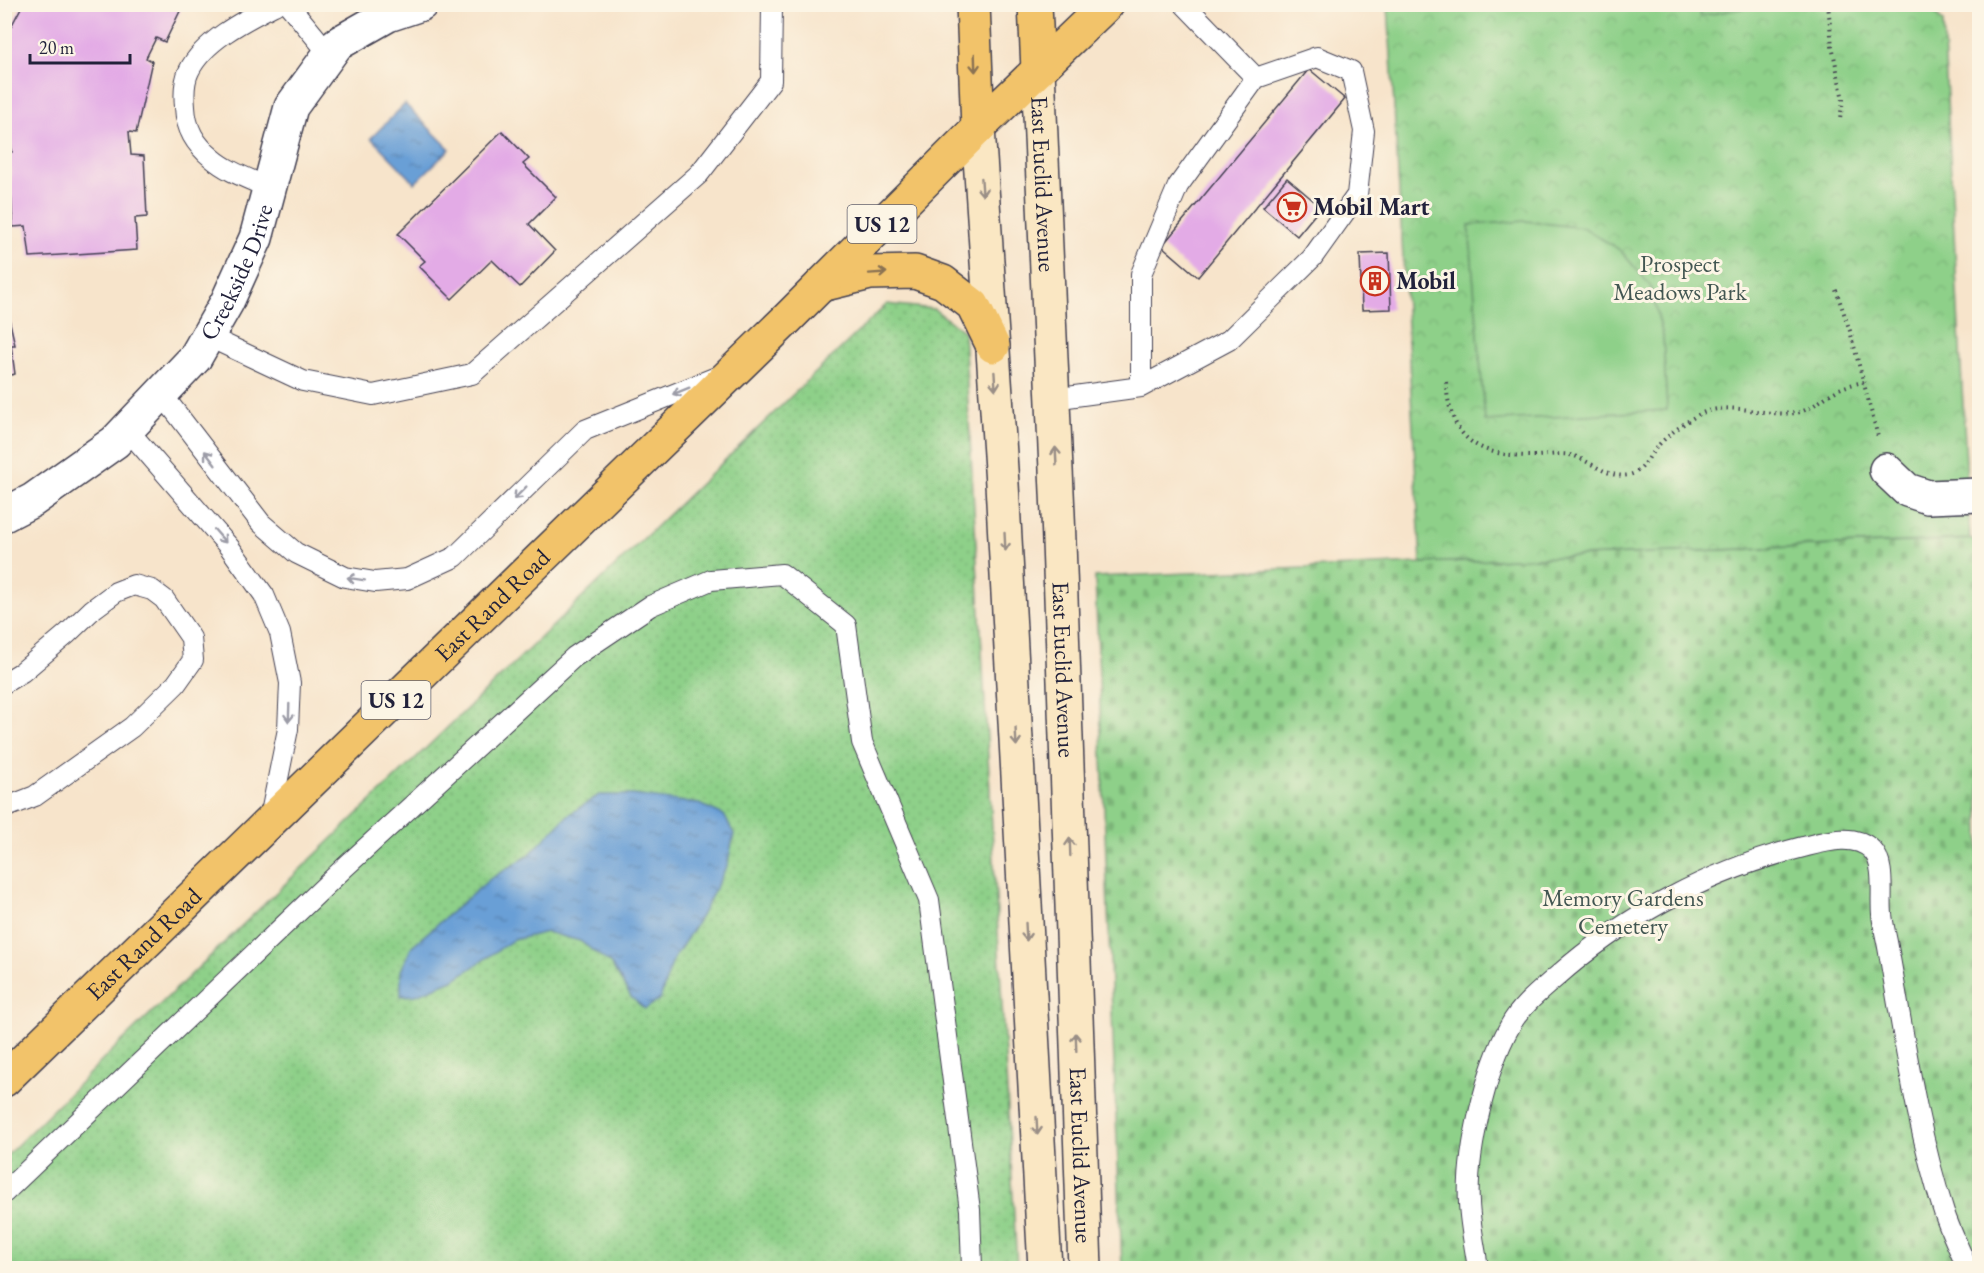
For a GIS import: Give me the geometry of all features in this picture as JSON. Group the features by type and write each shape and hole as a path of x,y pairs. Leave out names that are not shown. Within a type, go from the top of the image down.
{"main road":[{"path":"973,4 978,128"},
{"path":"1035,4 1038,70"},
{"name":"US 12","path":"978,128 1107,4"},
{"name":"East Euclid Avenue","path":"1038,70 1053,399 1085,1269"},
{"name":"East Rand Road","path":"4,1080 736,369 978,128"},
{"name":"East Euclid Avenue","path":"978,128 1003,496 1045,1269"},
{"path":"820,285 870,273 915,272 925,275 943,282 973,305 993,346"}],"street":[{"name":"Creekside Drive","path":"4,514 33,500 115,442 195,358 227,302 255,238 291,107 337,44 388,15 421,4"},
{"path":"1886,470 1906,490 1928,497 1980,495"}],"lane":[{"path":"269,188 213,159 193,140 185,121 184,95 188,72 199,56 222,35 276,4"},
{"path":"288,4 330,55"},
{"path":"207,336 303,381 373,395 472,374 699,174 771,81 772,4"},
{"path":"1184,4 1256,78"},
{"path":"1053,399 1142,387 1229,340 1312,258 1356,195 1364,131 1351,71 1317,57 1256,78 1178,186 1141,274 1142,387"},
{"path":"161,393 261,523 296,553 345,577 375,582 407,579 455,557 585,430 736,369"},
{"path":"127,429 230,548 264,595 280,633 290,683 288,729 269,822"},
{"path":"4,1193 344,868 574,657 650,606 711,580 782,574 846,625 862,742 929,900 970,1210 972,1269"},
{"path":"4,683 22,672 93,609 116,592 134,585 152,590 164,599 190,638 193,660 176,684 132,727 35,796 4,808"},
{"path":"1478,1269 1469,1201 1475,1138 1495,1056 1511,1023 1537,994 1573,962 1635,918 1729,870 1765,857 1839,840 1858,841 1872,850 1880,864 1882,914 1919,1114 1930,1165 1945,1215 1967,1269"}],"path":[{"path":"1828,4 1832,46 1843,100 1840,119"},
{"path":"1836,290 1844,308 1886,470"},
{"path":"1446,382 1450,414 1468,440 1485,449 1505,455 1573,456 1620,476 1632,474 1644,467 1657,447 1698,415 1713,409 1730,408 1781,414 1797,413 1810,408 1845,386 1864,382"}],"green space":[{"path":"1698,4 1761,4 1761,5 1700,16"},
{"name":"Prospect Meadows Park","path":"1388,5 1929,5 1943,22 1970,539 1421,563"},
{"path":"1526,221 1584,228 1620,250 1650,285 1663,336 1667,410 1485,421 1469,225"},
{"path":"887,304 934,309 964,332 1017,1268 5,1268 5,1157 118,1045"},
{"name":"Memory Gardens Cemetery","path":"1979,539 1979,1268 1122,1268 1095,577"}],"water":[{"path":"405,104 450,149 415,183 371,138"},
{"path":"599,795 633,795 699,804 724,815 734,834 727,866 701,916 673,960 660,999 645,1009 631,997 611,964 580,941 547,932 513,940 455,979 416,995 401,996 401,971 412,946 490,879 528,856 568,815"}],"building":[{"path":"23,4 183,5 165,42 156,38 146,58 152,61 136,133 129,132 131,155 144,156 147,217 135,218 137,250 30,257 26,226 13,227 9,153 12,152 11,142 4,143 4,40"},
{"path":"1309,69 1345,99 1198,277 1162,246"},
{"path":"502,131 529,159 523,164 556,197 529,224 555,251 520,287 492,260 452,299 419,266 425,261 398,234"},
{"name":"Mobil Mart","path":"1287,178 1321,207 1297,236 1263,207"},
{"name":"Mobil","path":"1389,253 1391,309 1362,310 1360,254"},
{"path":"4,296 15,345 11,345 15,374 4,377"}],"place":[{"name":"Mobil Mart","path":"1292,207"},
{"name":"Mobil","path":"1375,281"}]}
